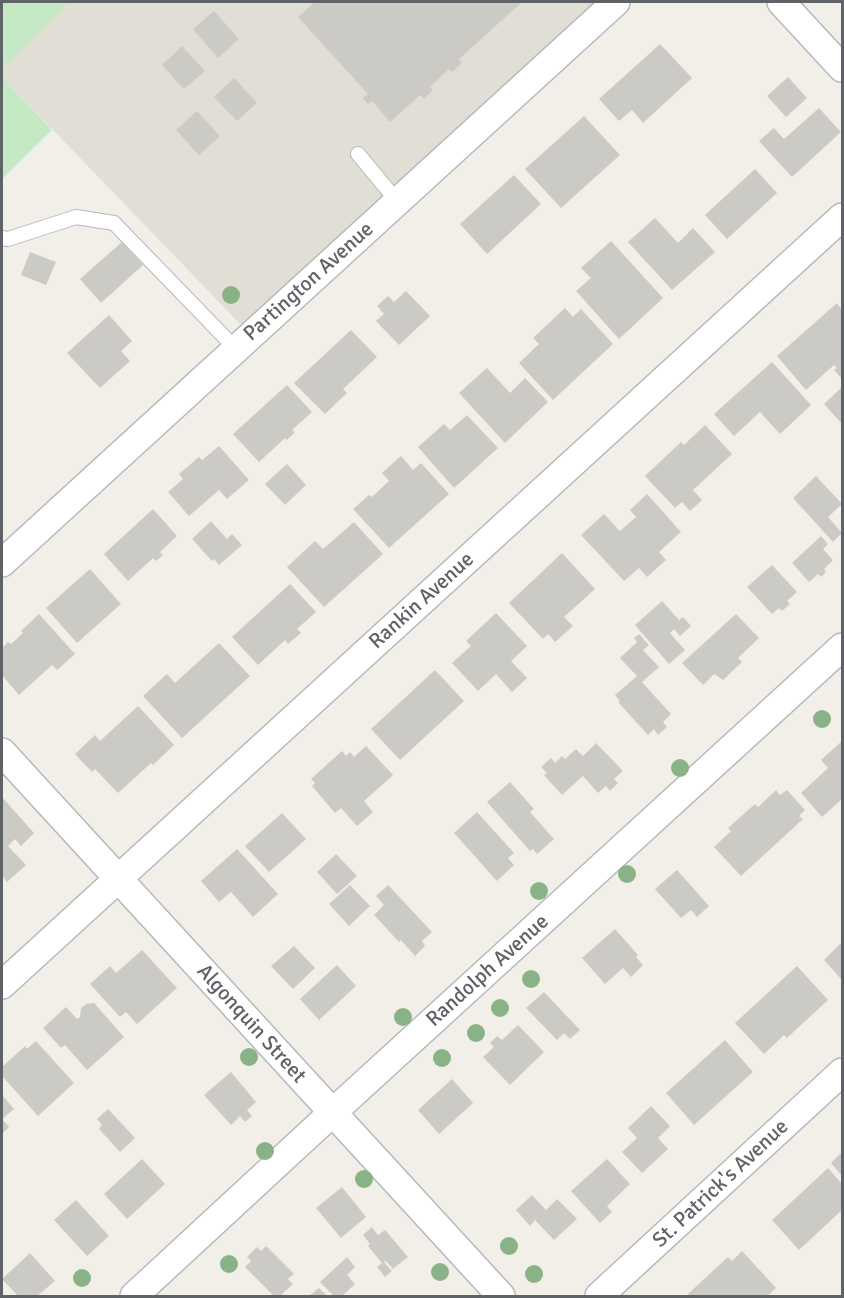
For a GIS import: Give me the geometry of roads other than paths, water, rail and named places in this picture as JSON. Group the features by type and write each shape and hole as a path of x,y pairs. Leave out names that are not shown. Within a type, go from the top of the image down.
{"street":[{"name":"Partington Avenue","path":"2,563 616,2"},
{"path":"782,2 843,68"},
{"name":"Rankin Avenue","path":"2,985 843,217"},
{"name":"Randolph Avenue","path":"134,1296 843,647"},
{"name":"Algonquin Street","path":"2,752 501,1296"},
{"name":"St. Patrick's Avenue","path":"598,1296 843,1072"}],"lane":[{"path":"358,154 397,201"},
{"path":"2,238 8,239 76,217 114,223 236,349"}]}
